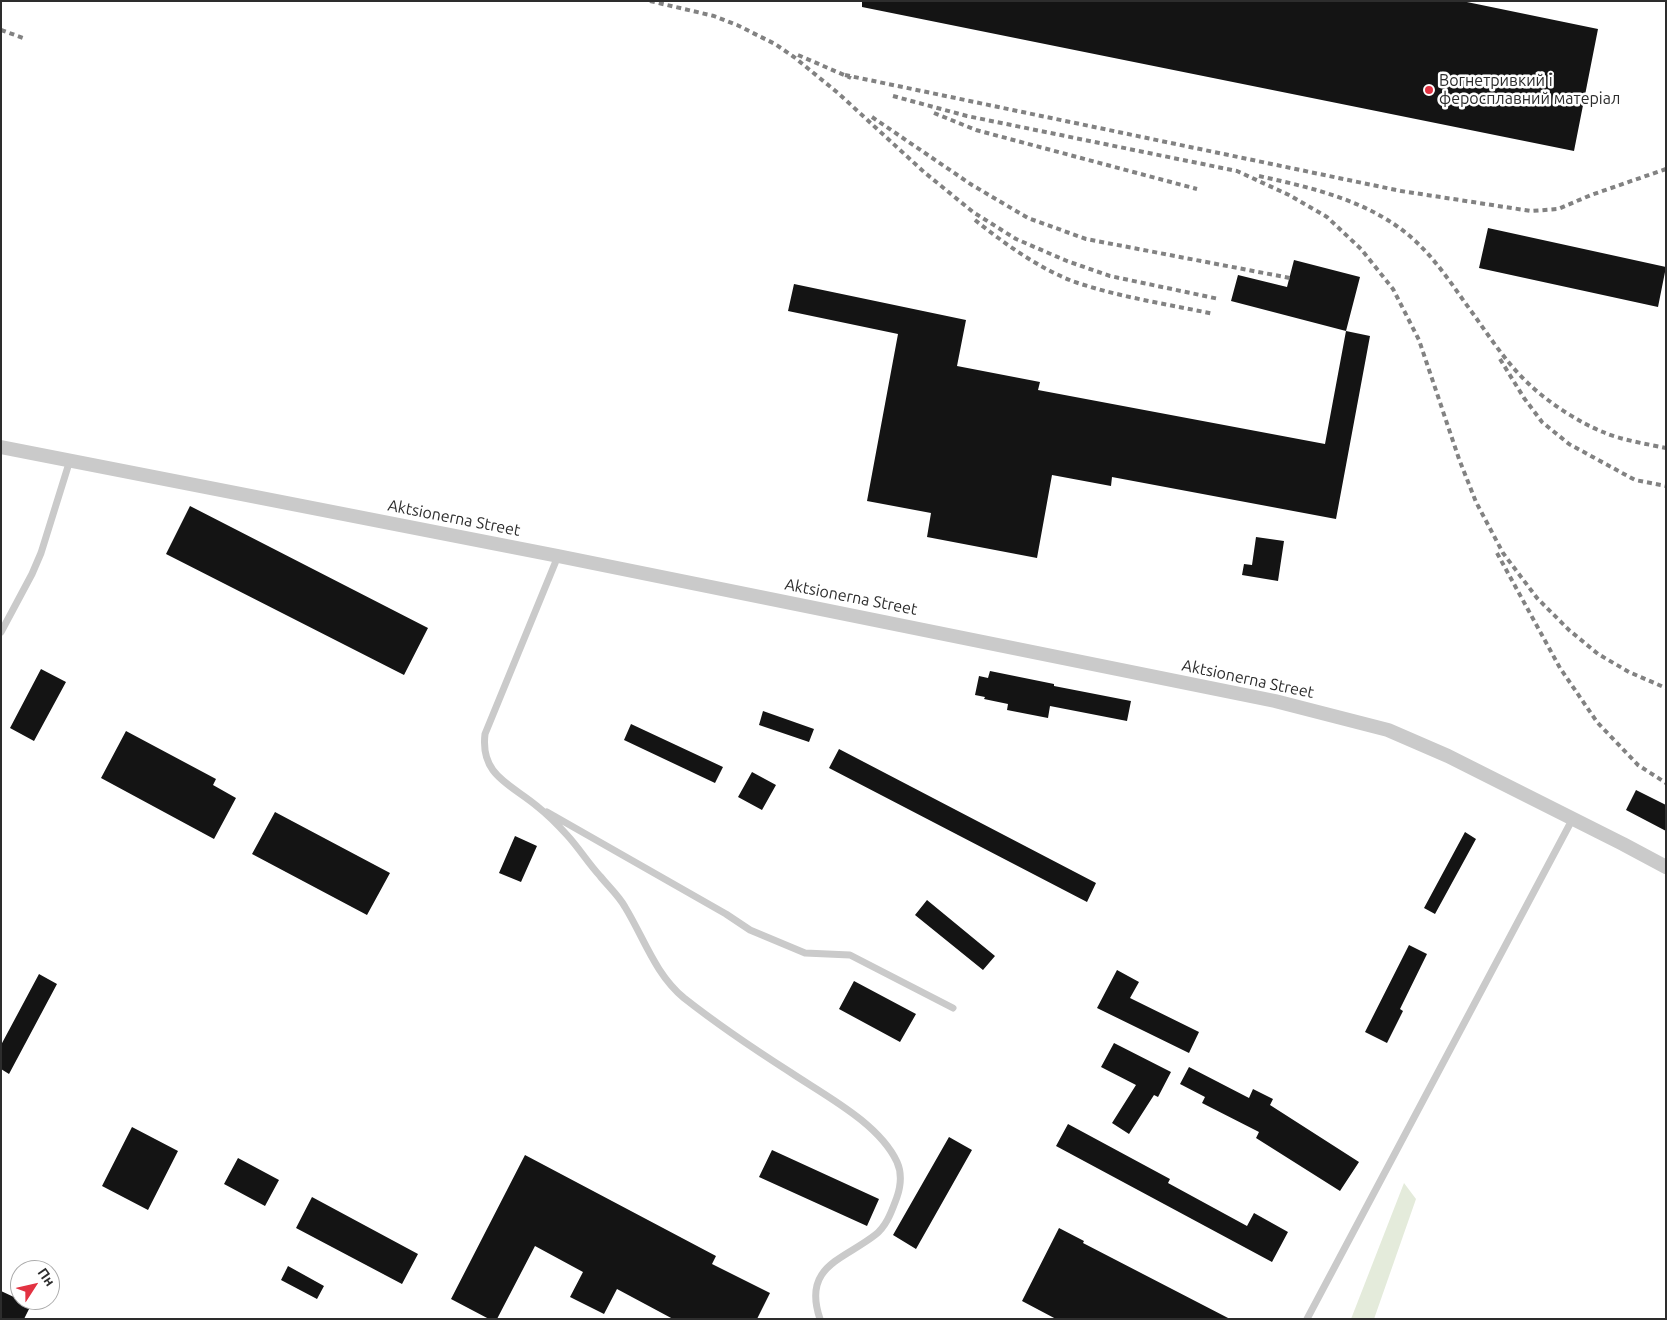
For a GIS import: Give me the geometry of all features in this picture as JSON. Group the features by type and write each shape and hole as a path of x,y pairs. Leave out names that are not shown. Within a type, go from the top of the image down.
{"street":[{"name":"Aktsionerna Street","path":"1,447 558,556 1276,701 1388,730 1448,756 1666,867"}],"lane":[{"path":"1,632 41,553 70,460"},
{"path":"558,556 485,734 486,757 492,770 501,781 538,807 726,914 750,930 805,953 850,955 952,1008"},
{"path":"538,807 568,836 624,904 652,959 667,981 683,997 763,1055 876,1131 896,1161 901,1174 900,1187 887,1221 877,1234 830,1264 820,1276 816,1298 820,1319"},
{"path":"1307,1319 1572,820"}],"green space":[{"path":"1404,1183 1416,1199 1374,1319 1351,1319"}],"building":[{"name":"Вогнетривкий і феросплавний матеріал","path":"862,1 1462,1 1598,29 1574,151 862,7"},
{"path":"1488,228 1666,267 1658,307 1479,268"},
{"path":"1294,260 1360,277 1346,331 1231,301 1238,275 1287,287"},
{"path":"794,284 966,320 957,366 1040,382 1038,390 1325,444 1346,331 1370,336 1336,519 1112,477 1111,486 1052,475 1037,558 927,537 931,513 867,501 898,334 788,311"},
{"path":"190,506 428,628 404,675 166,554"},
{"path":"1256,537 1284,541 1278,581 1242,575 1244,564 1252,565"},
{"path":"41,669 66,682 34,741 10,728"},
{"path":"990,671 1131,701 1127,721 1050,706 1048,718 1007,710 1008,704 975,695 979,676 988,678"},
{"path":"763,711 814,729 809,742 759,725"},
{"path":"631,724 723,767 715,783 624,740"},
{"path":"126,731 216,779 213,785 236,798 214,839 101,778"},
{"path":"839,749 1096,883 1087,902 829,768"},
{"path":"752,772 776,785 762,810 738,797"},
{"path":"1636,790 1666,805 1666,831 1626,810"},
{"path":"275,812 390,873 367,915 252,854"},
{"path":"1465,832 1476,839 1435,914 1424,908"},
{"path":"515,836 537,846 521,882 499,873"},
{"path":"927,900 995,956 983,970 915,915"},
{"path":"1409,945 1427,954 1400,1009 1403,1011 1387,1043 1365,1032"},
{"path":"1117,970 1139,982 1130,998 1199,1032 1189,1053 1097,1008"},
{"path":"39,974 57,984 9,1074 1,1069 1,1045"},
{"path":"854,981 916,1014 900,1042 839,1009"},
{"path":"1114,1043 1171,1072 1158,1097 1154,1095 1129,1134 1112,1123 1136,1085 1101,1067"},
{"path":"1189,1067 1249,1098 1253,1089 1273,1099 1270,1105 1359,1162 1340,1191 1256,1138 1259,1132 1202,1103 1205,1097 1180,1084"},
{"path":"1068,1124 1170,1179 1168,1183 1247,1226 1254,1213 1288,1232 1272,1262 1056,1146"},
{"path":"132,1127 178,1151 148,1210 102,1186"},
{"path":"949,1137 972,1150 916,1249 893,1235"},
{"path":"772,1150 879,1199 867,1226 759,1177"},
{"path":"525,1155 716,1256 712,1264 770,1293 757,1319 673,1319 617,1289 604,1314 570,1297 583,1272 535,1246 497,1319 489,1319 451,1299"},
{"path":"238,1158 279,1180 265,1206 224,1184"},
{"path":"312,1197 418,1254 402,1284 296,1228"},
{"path":"1059,1228 1084,1241 1083,1243 1230,1319 1056,1319 1022,1301"},
{"path":"288,1266 324,1286 317,1299 281,1280"},
{"path":"1,1291 10,1295 10,1310 28,1310 24,1319 1,1319"}],"railway":[{"path":"650,1 714,16 775,44 838,93 924,172 973,212 1016,239 1067,261 1110,276 1219,299"},
{"path":"1,30 26,39"},
{"path":"798,55 851,78"},
{"path":"845,75 1401,191 1531,211 1558,209 1591,195 1666,169"},
{"path":"893,96 967,116 1237,171 1289,195 1327,217 1361,249 1393,289 1419,340 1459,459 1476,502 1503,553 1537,598 1569,630 1598,654 1629,672 1666,688"},
{"path":"934,113 976,130 1197,189"},
{"path":"872,117 972,185 1028,218 1086,239 1290,278"},
{"path":"1259,176 1320,191 1340,198 1378,214 1396,225 1429,256 1507,360 1546,399 1565,412 1610,435 1666,448"},
{"path":"975,220 1022,254 1046,269 1072,281 1125,296 1214,314"},
{"path":"1500,359 1524,398 1542,422 1569,444 1635,480 1666,486"},
{"path":"1497,553 1560,668 1597,722 1638,765 1666,783"}],"place":[{"name":"Вогнетривкий і феросплавний матеріал","path":"1429,90"}]}
